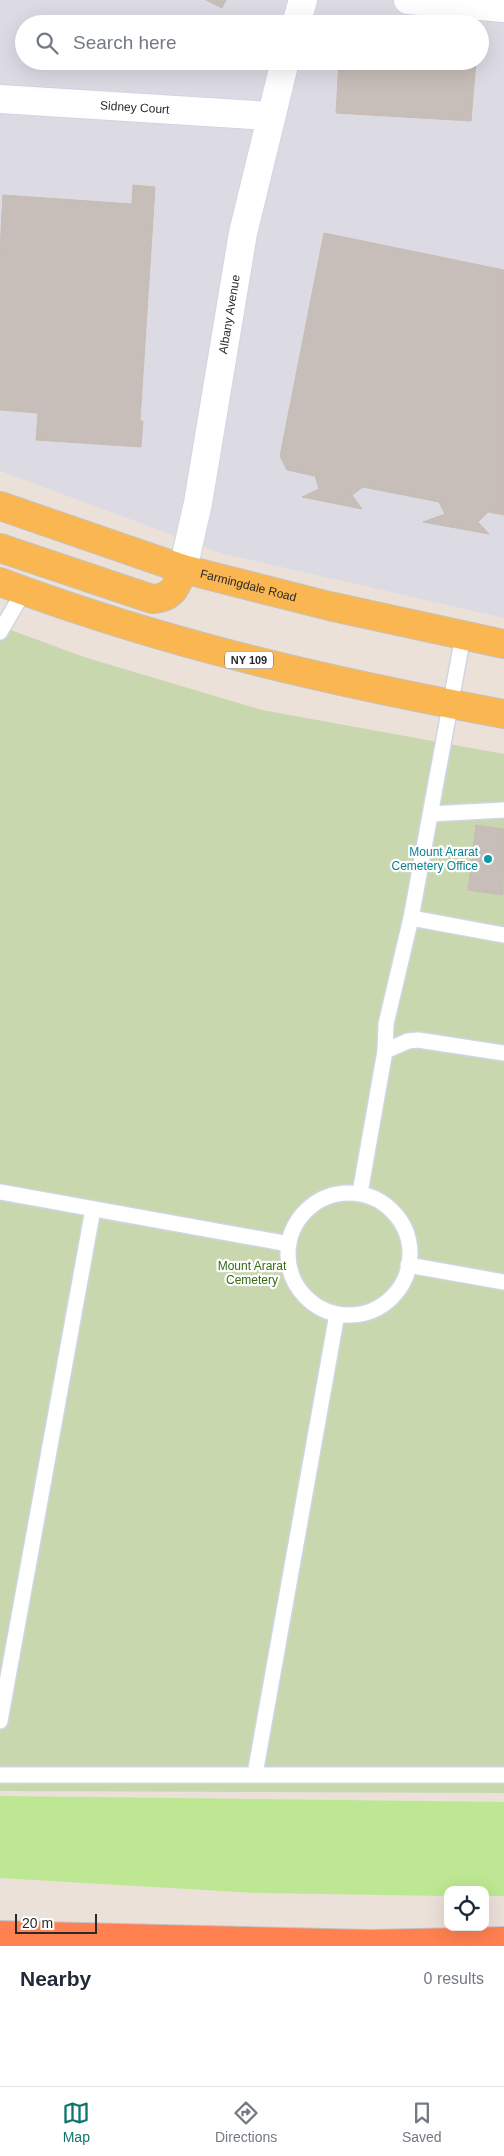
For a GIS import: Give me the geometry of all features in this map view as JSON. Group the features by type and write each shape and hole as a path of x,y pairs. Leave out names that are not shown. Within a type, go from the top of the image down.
{"highway":[{"path":"0,1935 371,1944 504,1941"}],"main road":[{"name":"Farmingdale Road","path":"0,506 183,569 320,604 504,644"},
{"path":"0,548 152,599 162,599 174,592 183,569"},
{"name":"NY 109","path":"12,587 116,623 212,652 306,674 504,714"}],"street":[{"path":"299,15 303,0"},
{"path":"408,0 504,8"},
{"name":"Albany Avenue","path":"183,569 198,503 243,234 283,70"},
{"name":"Sidney Court","path":"0,99 270,116"}],"lane":[{"path":"0,632 12,587"},
{"path":"360,1194 384,1051 390,1002 411,918 463,636"},
{"path":"430,814 504,810"},
{"path":"411,918 504,935"},
{"path":"384,1051 408,1041 418,1040 504,1053"},
{"path":"0,1192 289,1244"},
{"path":"339,1192 360,1194 378,1200 396,1214 406,1233 408,1265 400,1288 380,1308 359,1316 337,1314 314,1306 305,1299 293,1283 288,1266 289,1244 294,1227 301,1217 317,1202 339,1192"},
{"path":"0,1721 93,1209"},
{"path":"408,1265 504,1282"},
{"path":"255,1774 337,1314"},
{"path":"0,1775 504,1775"}],"shaded area":[{"path":"0,0 504,0 504,618 224,554 0,471"}],"green space":[{"name":"Mount Ararat Cemetery","path":"0,626 84,657 262,710 504,754 504,1793 0,1791"},
{"path":"0,1796 504,1802 504,1896 489,1896 489,1886 444,1886 444,1896 258,1893 0,1878"}],"building":[{"path":"206,0 226,0 222,8"},
{"path":"338,70 475,70 471,121 336,113"},
{"path":"133,185 155,187 140,421 143,421 141,447 36,440 38,413 0,410 0,250 3,195 132,204"},
{"path":"324,233 504,270 504,515 488,512 478,522 489,534 423,522 445,514 439,502 363,487 352,495 362,509 302,497 319,489 315,476 287,470 280,456"},
{"name":"Mount Ararat Cemetery Office","path":"476,825 504,829 503,895 468,890"}],"place":[{"name":"Mount Ararat Cemetery Office","path":"488,859"}]}
